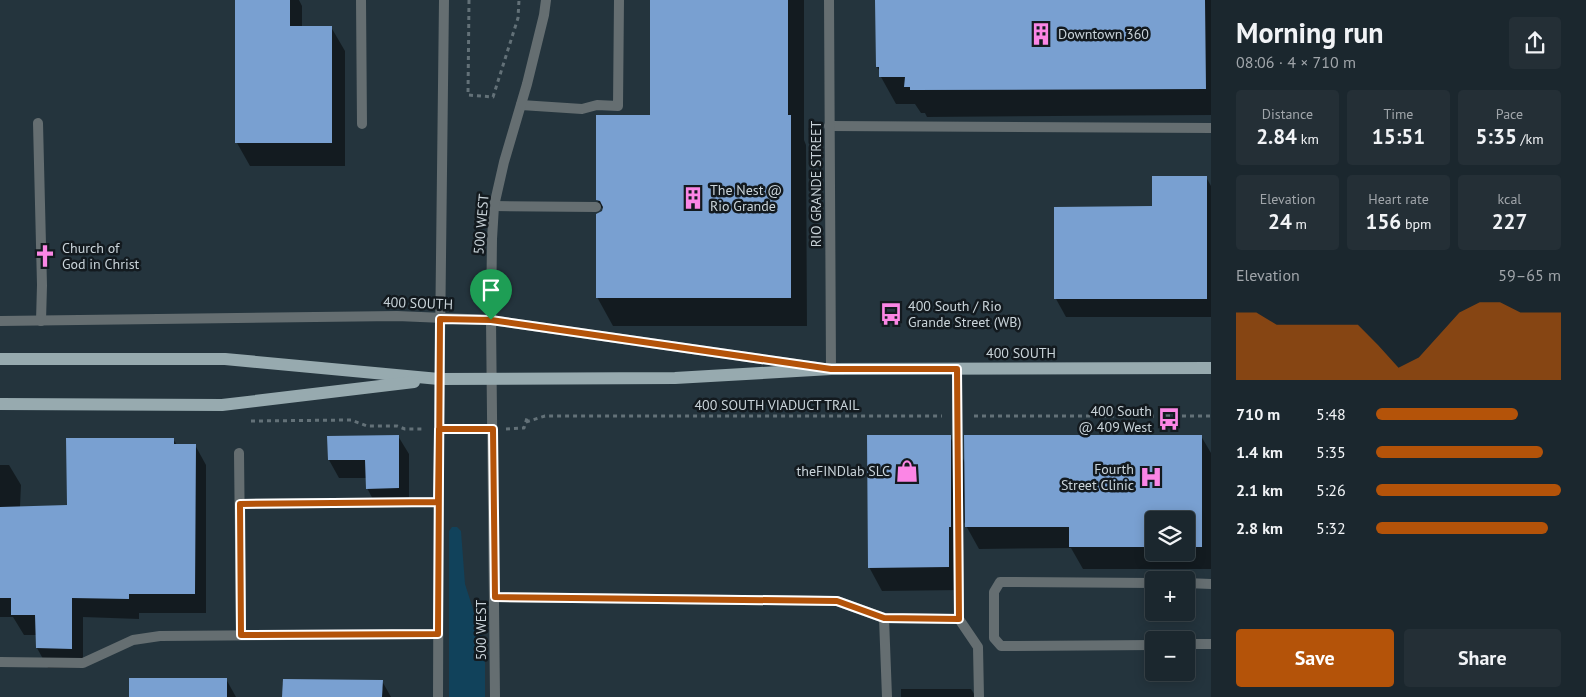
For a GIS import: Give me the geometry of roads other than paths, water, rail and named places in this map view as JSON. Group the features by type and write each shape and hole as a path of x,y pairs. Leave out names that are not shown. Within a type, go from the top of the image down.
{"main road":[{"name":"400 SOUTH","path":"0,359 225,359 439,379 675,378 831,369 1211,368"},
{"name":"400 SOUTH","path":"0,404 222,405 439,379"}],"street":[{"path":"361,0 362,124"},
{"path":"438,697 439,379 444,0"},
{"name":"500 WEST","path":"495,697 491,320 494,206 504,162 527,84 546,0"},
{"path":"521,105 582,109 597,106 618,106 619,0"},
{"name":"RIO GRANDE STREET","path":"829,0 831,369"},
{"path":"38,123 42,321"},
{"path":"829,126 1211,128"},
{"path":"494,206 596,207"},
{"name":"400 SOUTH","path":"0,321 397,316 491,320 831,369"},
{"path":"957,369 959,619 978,647 979,697"},
{"path":"239,454 241,635"},
{"path":"240,504 438,502"},
{"path":"1145,583 1000,582 994,592 994,638 1001,646 1145,645"},
{"path":"1195,583 1211,584"},
{"path":"495,597 837,601 884,618 959,619"},
{"path":"884,618 887,697"},
{"path":"0,662 84,663 133,640 160,636 438,634"},
{"path":"1195,644 1211,644"}],"place":[{"name":"Downtown 360","path":"1041,34"},
{"name":"The Nest @ Rio Grande","path":"693,198"},
{"name":"Church of God in Christ","path":"45,256"},
{"name":"400 South / Rio Grande Street (WB)","path":"891,314"},
{"name":"400 South @ 409 West","path":"1169,419"},
{"name":"theFINDlab SLC","path":"907,471"},
{"name":"Fourth Street Clinic","path":"1151,477"}]}
